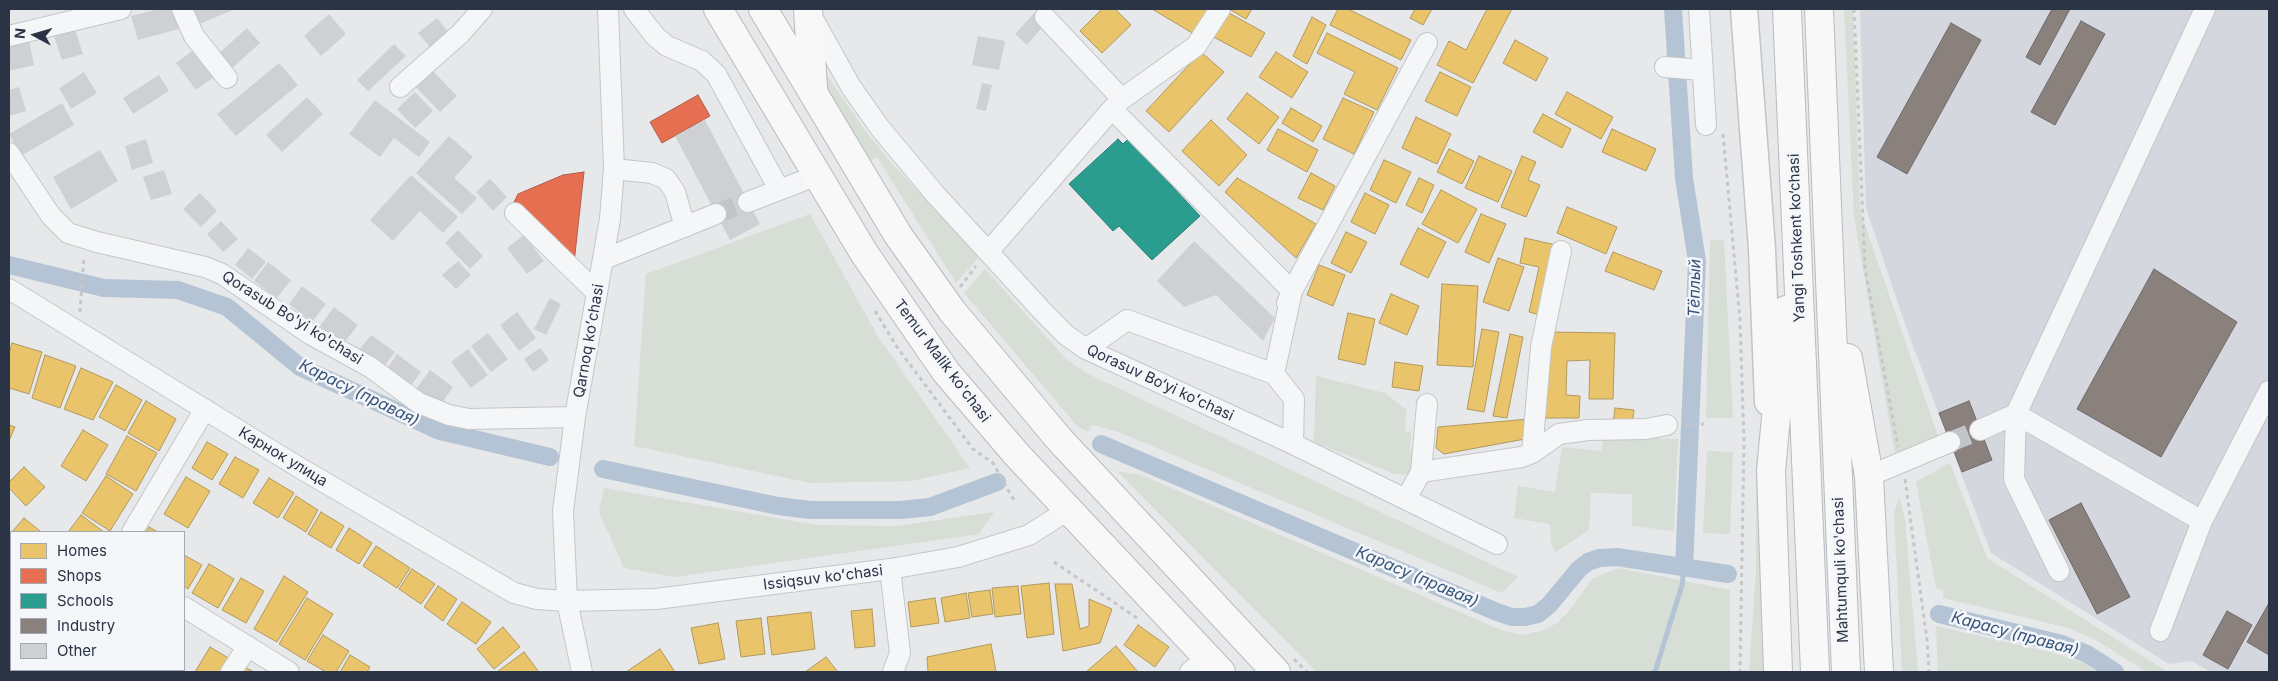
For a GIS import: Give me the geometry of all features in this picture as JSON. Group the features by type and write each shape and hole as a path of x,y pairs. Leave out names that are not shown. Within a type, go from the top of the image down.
{"highway":[{"name":"Temur Malik ko'chasi","path":"718,9 864,253 918,333 967,398 1206,667"},
{"path":"763,9 898,235 986,354 1059,439 1276,672"},
{"path":"808,9 813,94"},
{"name":"Yangi Toshkent ko‘chasi","path":"1788,9 1807,467"},
{"name":"Yangi Toshkent ko‘chasi","path":"1818,9 1837,467"},
{"path":"1826,199 1853,395 1869,476 1879,672"},
{"path":"1778,672 1771,471 1796,201"},
{"name":"Mahtumquli ko'chasi","path":"1807,467 1815,672"},
{"name":"Mahtumquli ko'chasi","path":"1837,467 1846,672"}],"main road":[{"path":"1744,9 1762,249 1771,471"}],"street":[{"path":"9,36 121,9"},
{"path":"182,9 194,36 227,78"},
{"path":"400,87 460,34 482,9"},
{"name":"Qarnoq koʻchasi","path":"582,672 567,601 563,543 566,479 571,444 610,219 614,168 608,9"},
{"path":"634,9 656,36 667,46 702,61 716,74 779,189"},
{"name":"Qorasuv Bo‘yi koʻchasi","path":"808,9 851,87 880,128 935,194 1066,335 1086,349 1293,444 1497,544"},
{"path":"988,252 1117,104 1196,46 1220,9"},
{"path":"1699,9 1693,70 1714,124"},
{"path":"2059,571 2014,479 2016,414 2205,9"},
{"path":"1045,17 1117,104 1292,291"},
{"path":"1267,372 1292,291 1427,43"},
{"path":"1665,67 1693,70"},
{"name":"Qorasub Bo'yi ko'chasi","path":"9,153 51,216 68,233 97,242 206,267 222,274 310,334 370,367 420,403 449,415 470,419 575,417"},
{"path":"614,168 652,173 666,179 675,192 684,227"},
{"path":"748,202 818,175"},
{"path":"515,213 597,293"},
{"path":"604,259 716,214"},
{"path":"1532,453 1540,347 1561,251"},
{"name":"Карнок улица","path":"9,289 300,468 514,593 537,599 567,601"},
{"path":"1086,349 1127,320 1267,372 1294,399 1293,444"},
{"path":"2160,631 2202,521 2269,391"},
{"path":"1406,499 1421,472 1427,404"},
{"path":"133,531 205,409"},
{"path":"1980,430 2016,414"},
{"path":"2016,414 2202,521"},
{"path":"1421,472 1522,457 1532,453 1559,434 1588,430 1646,429 1673,425"},
{"path":"1869,476 1950,442"},
{"name":"Issiqsuv koʻchasi","path":"567,601 656,599 890,569 958,557 1029,535 1068,510"},
{"path":"890,569 900,653 893,672"},
{"path":"185,608 289,672"},
{"path":"231,672 248,646"}],"path":[{"path":"1854,9 1865,268 1894,432 1902,461 1910,506 1927,640 1928,672"},
{"path":"1714,124 1741,329 1744,441 1740,672"},
{"path":"81,301 83,258"},
{"path":"1673,425 1704,424"},
{"path":"1054,562 1147,625"}],"shaded area":[{"path":"1844,9 1853,9 1860,211 1938,436 1895,454 1854,217"},
{"path":"1860,9 2269,9 2269,672 2210,672 2192,661 2169,664 1991,553 1907,330 1866,208"},
{"path":"820,65 864,129 888,159 979,257 956,283 877,157 868,161 827,92"},
{"path":"810,214 877,335 970,468 911,481 810,483 634,446 646,274"},
{"path":"1710,240 1724,240 1733,418 1706,418"},
{"path":"985,269 1067,360 1088,374 1518,577 1502,593 1116,431 1092,425 1088,432 1077,426 964,293"},
{"path":"1316,376 1385,393 1406,409 1405,431 1411,432 1410,449 1419,462 1410,473 1403,475 1394,474 1314,442"},
{"path":"1603,436 1678,439 1674,531 1632,526 1632,494 1591,493 1589,530 1555,553 1551,542 1550,524 1514,518 1518,486 1555,492 1562,447 1602,451"},
{"path":"1756,449 1765,603 1766,672 1749,672 1756,570"},
{"path":"1707,451 1733,452 1730,534 1703,533"},
{"path":"1950,463 1987,558 2168,672 2146,672 2096,640 2065,627 1943,598 1943,590 1936,588 1916,482"},
{"path":"1117,471 1141,475 1501,630 1521,635 1541,631 1557,623 1570,610 1592,579 1618,568 1730,590 1730,672 1317,672"},
{"path":"604,488 816,525 897,526 994,512 979,534 675,577 624,568 599,512"},
{"path":"1899,496 1905,519 1918,672 1902,672 1894,514"},
{"path":"1936,626 2054,653 2083,663 2096,672 1938,672"}],"building: Homes":[{"path":"1102,9 1115,9 1131,25 1102,53 1080,31"},
{"path":"1152,9 1210,9 1194,34"},
{"path":"1222,9 1265,33 1251,57 1208,34"},
{"path":"1229,9 1252,9 1246,19"},
{"path":"1338,9 1348,9 1411,40 1401,60 1330,25"},
{"path":"1415,9 1432,9 1423,25 1410,18"},
{"path":"1487,9 1512,9 1473,83 1437,65 1449,41 1466,50"},
{"path":"1312,17 1326,25 1307,64 1293,56"},
{"path":"1327,33 1398,68 1377,110 1344,94 1355,72 1317,53"},
{"path":"1515,40 1548,58 1536,81 1503,63"},
{"path":"1201,52 1224,72 1169,132 1146,111"},
{"path":"1276,52 1308,72 1292,98 1259,77"},
{"path":"1440,72 1471,87 1457,116 1425,101"},
{"path":"1567,92 1613,117 1601,139 1555,114"},
{"path":"1247,93 1279,117 1259,144 1227,119"},
{"path":"1343,98 1374,112 1354,154 1323,139"},
{"path":"1291,108 1322,126 1313,142 1282,123"},
{"path":"1543,114 1571,129 1562,148 1533,132"},
{"path":"1416,117 1451,134 1437,164 1402,148"},
{"path":"1211,120 1247,155 1219,186 1182,151"},
{"path":"1278,129 1318,150 1307,172 1267,150"},
{"path":"1612,129 1656,149 1646,171 1602,152"},
{"path":"1449,149 1474,161 1462,184 1437,172"},
{"path":"1479,156 1512,171 1498,202 1465,188"},
{"path":"1522,156 1536,162 1528,180 1540,185 1526,217 1501,207"},
{"path":"1384,160 1411,172 1396,203 1370,190"},
{"path":"1311,173 1335,186 1323,210 1298,198"},
{"path":"1237,178 1316,224 1296,258 1225,192"},
{"path":"1419,178 1434,185 1422,213 1406,205"},
{"path":"1441,190 1477,209 1458,243 1422,224"},
{"path":"1365,193 1389,205 1375,234 1351,222"},
{"path":"1567,207 1617,227 1606,254 1557,233"},
{"path":"1481,214 1506,224 1489,263 1465,252"},
{"path":"1418,228 1446,242 1428,278 1400,264"},
{"path":"1346,232 1367,242 1351,273 1331,263"},
{"path":"1525,238 1556,245 1540,315 1529,312 1539,267 1520,263"},
{"path":"1613,252 1662,271 1654,290 1605,271"},
{"path":"1498,258 1524,267 1509,311 1483,302"},
{"path":"1319,265 1345,275 1333,306 1307,295"},
{"path":"1442,284 1478,286 1473,367 1437,365"},
{"path":"1391,294 1419,306 1407,335 1379,323"},
{"path":"1348,313 1375,319 1365,365 1338,359"},
{"path":"1482,329 1499,332 1484,412 1467,409"},
{"path":"1548,332 1615,333 1613,399 1589,399 1590,360 1567,361 1566,395 1580,396 1579,418 1541,418"},
{"path":"1510,334 1523,337 1507,418 1493,416"},
{"path":"12,343 42,352 29,394 9,388 9,354"},
{"path":"45,355 76,366 60,408 32,398"},
{"path":"1395,362 1423,366 1419,391 1392,387"},
{"path":"81,368 113,382 93,420 64,409"},
{"path":"116,385 142,400 125,431 99,417"},
{"path":"146,401 176,419 159,451 128,433"},
{"path":"1615,408 1634,410 1632,426 1613,424"},
{"path":"1529,419 1525,439 1444,454 1436,448 1438,427"},
{"path":"9,425 15,427 9,441"},
{"path":"83,430 108,445 86,481 61,466"},
{"path":"127,436 157,453 136,491 106,474"},
{"path":"207,442 228,454 212,480 192,468"},
{"path":"235,457 259,470 243,498 219,484"},
{"path":"24,467 45,487 26,506 9,488 9,482"},
{"path":"106,476 133,494 110,531 82,513"},
{"path":"186,477 210,491 188,528 164,514"},
{"path":"269,478 294,493 278,518 253,503"},
{"path":"296,496 318,510 306,532 283,518"},
{"path":"321,512 344,526 331,548 308,534"},
{"path":"81,515 103,531 69,531"},
{"path":"24,518 40,531 13,531"},
{"path":"149,527 156,531 147,531"},
{"path":"349,528 372,543 359,564 336,550"},
{"path":"10,534 10,564 9,563"},
{"path":"376,546 410,568 397,588 363,566"},
{"path":"185,556 202,565 188,589 185,587"},
{"path":"209,564 234,579 218,608 192,593"},
{"path":"412,569 435,584 421,604 399,589"},
{"path":"284,576 308,592 277,642 254,629"},
{"path":"241,578 264,591 246,623 222,610"},
{"path":"1049,583 1054,634 1027,638 1021,586"},
{"path":"1055,584 1072,584 1080,629 1089,626 1089,599 1112,609 1100,643 1063,651"},
{"path":"438,586 457,599 443,621 424,607"},
{"path":"1018,586 1021,614 995,617 992,588"},
{"path":"990,590 993,614 972,617 968,593"},
{"path":"966,593 970,618 945,622 941,598"},
{"path":"307,598 333,614 305,660 279,644"},
{"path":"935,598 939,623 911,627 908,602"},
{"path":"462,602 491,622 476,644 447,624"},
{"path":"872,609 875,646 855,648 851,611"},
{"path":"811,612 815,649 772,655 767,617"},
{"path":"761,618 765,654 741,657 736,621"},
{"path":"718,623 725,659 699,664 691,628"},
{"path":"1138,625 1169,647 1155,667 1124,645"},
{"path":"503,627 520,647 494,669 477,649"},
{"path":"323,635 349,651 336,672 326,672 307,661"},
{"path":"991,644 996,672 928,672 927,657"},
{"path":"1116,646 1138,672 1086,672"},
{"path":"210,647 235,662 229,672 195,672"},
{"path":"660,649 675,672 626,672"},
{"path":"524,652 539,672 497,672"},
{"path":"350,655 370,667 367,672 340,672"},
{"path":"826,657 838,672 805,672"},
{"path":"241,665 254,672 237,672"},
{"path":"82,671 82,672 54,672"}],"building: Shops":[{"path":"698,95 710,116 662,143 650,122"},
{"path":"584,172 574,263 512,207 518,194 563,175"}],"building: Schools":[{"path":"1118,139 1123,144 1128,139 1200,216 1152,260 1119,226 1113,231 1069,184"}],"building: Industry":[{"path":"2052,9 2070,9 2040,65 2026,57"},
{"path":"2081,21 2105,34 2055,125 2031,112"},
{"path":"1951,23 1981,40 1907,174 1877,157"},
{"path":"2154,269 2237,322 2161,457 2077,409"},
{"path":"1969,401 1992,460 1962,472 1939,413"},
{"path":"2081,503 2130,597 2097,614 2049,520"},
{"path":"2269,603 2269,655 2247,642"},
{"path":"2227,611 2252,625 2228,669 2203,655"}],"building: Other":[{"path":"158,9 181,9 186,27 138,40 131,16"},
{"path":"188,9 235,9 195,26"},
{"path":"1034,13 1046,23 1027,45 1015,34"},
{"path":"329,14 346,34 321,56 304,36"},
{"path":"437,18 449,33 431,48 418,33"},
{"path":"247,28 260,43 229,71 215,57"},
{"path":"75,30 83,54 62,60 54,36"},
{"path":"978,36 1005,41 999,70 972,65"},
{"path":"29,40 34,65 9,71 9,45"},
{"path":"394,44 406,56 368,91 357,80"},
{"path":"195,49 215,76 196,90 176,63"},
{"path":"279,63 298,85 236,136 217,114"},
{"path":"432,70 457,96 440,112 415,86"},
{"path":"84,72 97,93 71,109 59,88"},
{"path":"159,75 169,91 133,114 123,98"},
{"path":"982,83 992,85 986,111 976,109"},
{"path":"19,87 26,111 9,116 9,90"},
{"path":"415,92 433,111 415,128 397,109"},
{"path":"307,97 323,114 282,152 266,135"},
{"path":"375,100 430,142 419,157 394,138 380,157 349,134"},
{"path":"62,103 74,125 21,156 9,134"},
{"path":"705,120 760,224 730,240 675,136"},
{"path":"449,136 473,157 454,178 477,198 462,214 416,173"},
{"path":"146,139 153,163 132,170 125,146"},
{"path":"100,150 118,181 71,209 53,177"},
{"path":"164,170 172,194 151,200 143,177"},
{"path":"411,175 458,217 443,233 420,211 393,241 370,220"},
{"path":"490,179 507,197 493,211 476,192"},
{"path":"200,193 217,211 201,227 183,209"},
{"path":"221,221 238,239 223,252 207,234"},
{"path":"458,230 483,256 470,269 445,243"},
{"path":"524,235 544,261 527,274 507,248"},
{"path":"1194,241 1275,318 1263,341 1216,295 1184,307 1157,281"},
{"path":"248,248 266,262 252,279 235,265"},
{"path":"458,261 471,275 456,289 442,275"},
{"path":"268,262 291,280 277,298 254,281"},
{"path":"302,286 326,304 312,322 289,304"},
{"path":"550,298 561,304 546,335 534,329"},
{"path":"334,307 358,325 344,343 320,326"},
{"path":"517,312 536,338 519,351 500,325"},
{"path":"488,333 508,359 491,372 471,346"},
{"path":"371,335 395,352 381,370 357,353"},
{"path":"540,348 549,360 533,372 524,359"},
{"path":"468,349 488,375 471,388 451,362"},
{"path":"397,354 421,372 408,390 384,373"},
{"path":"430,370 453,387 440,406 416,389"}],"waterway":[{"name":"Тёплый","path":"1673,9 1684,178 1697,261 1684,568"},
{"name":"Карасу (правая)","path":"9,265 104,288 178,290 227,307 300,367 440,431 550,457"},
{"name":"Карасу (правая)","path":"1101,444 1512,617 1538,614 1549,605 1579,569 1588,562 1599,558 1617,557 1728,574"},
{"name":"Карасу (правая)","path":"603,469 778,506 810,510 901,510 930,507 997,482"},
{"path":"1655,672 1682,585 1684,568"},
{"name":"Карасу (правая)","path":"1939,614 2062,644 2087,654 2115,672"}],"tunnel":[{"path":"716,214 748,202"},
{"path":"1950,442 1980,430"}]}
